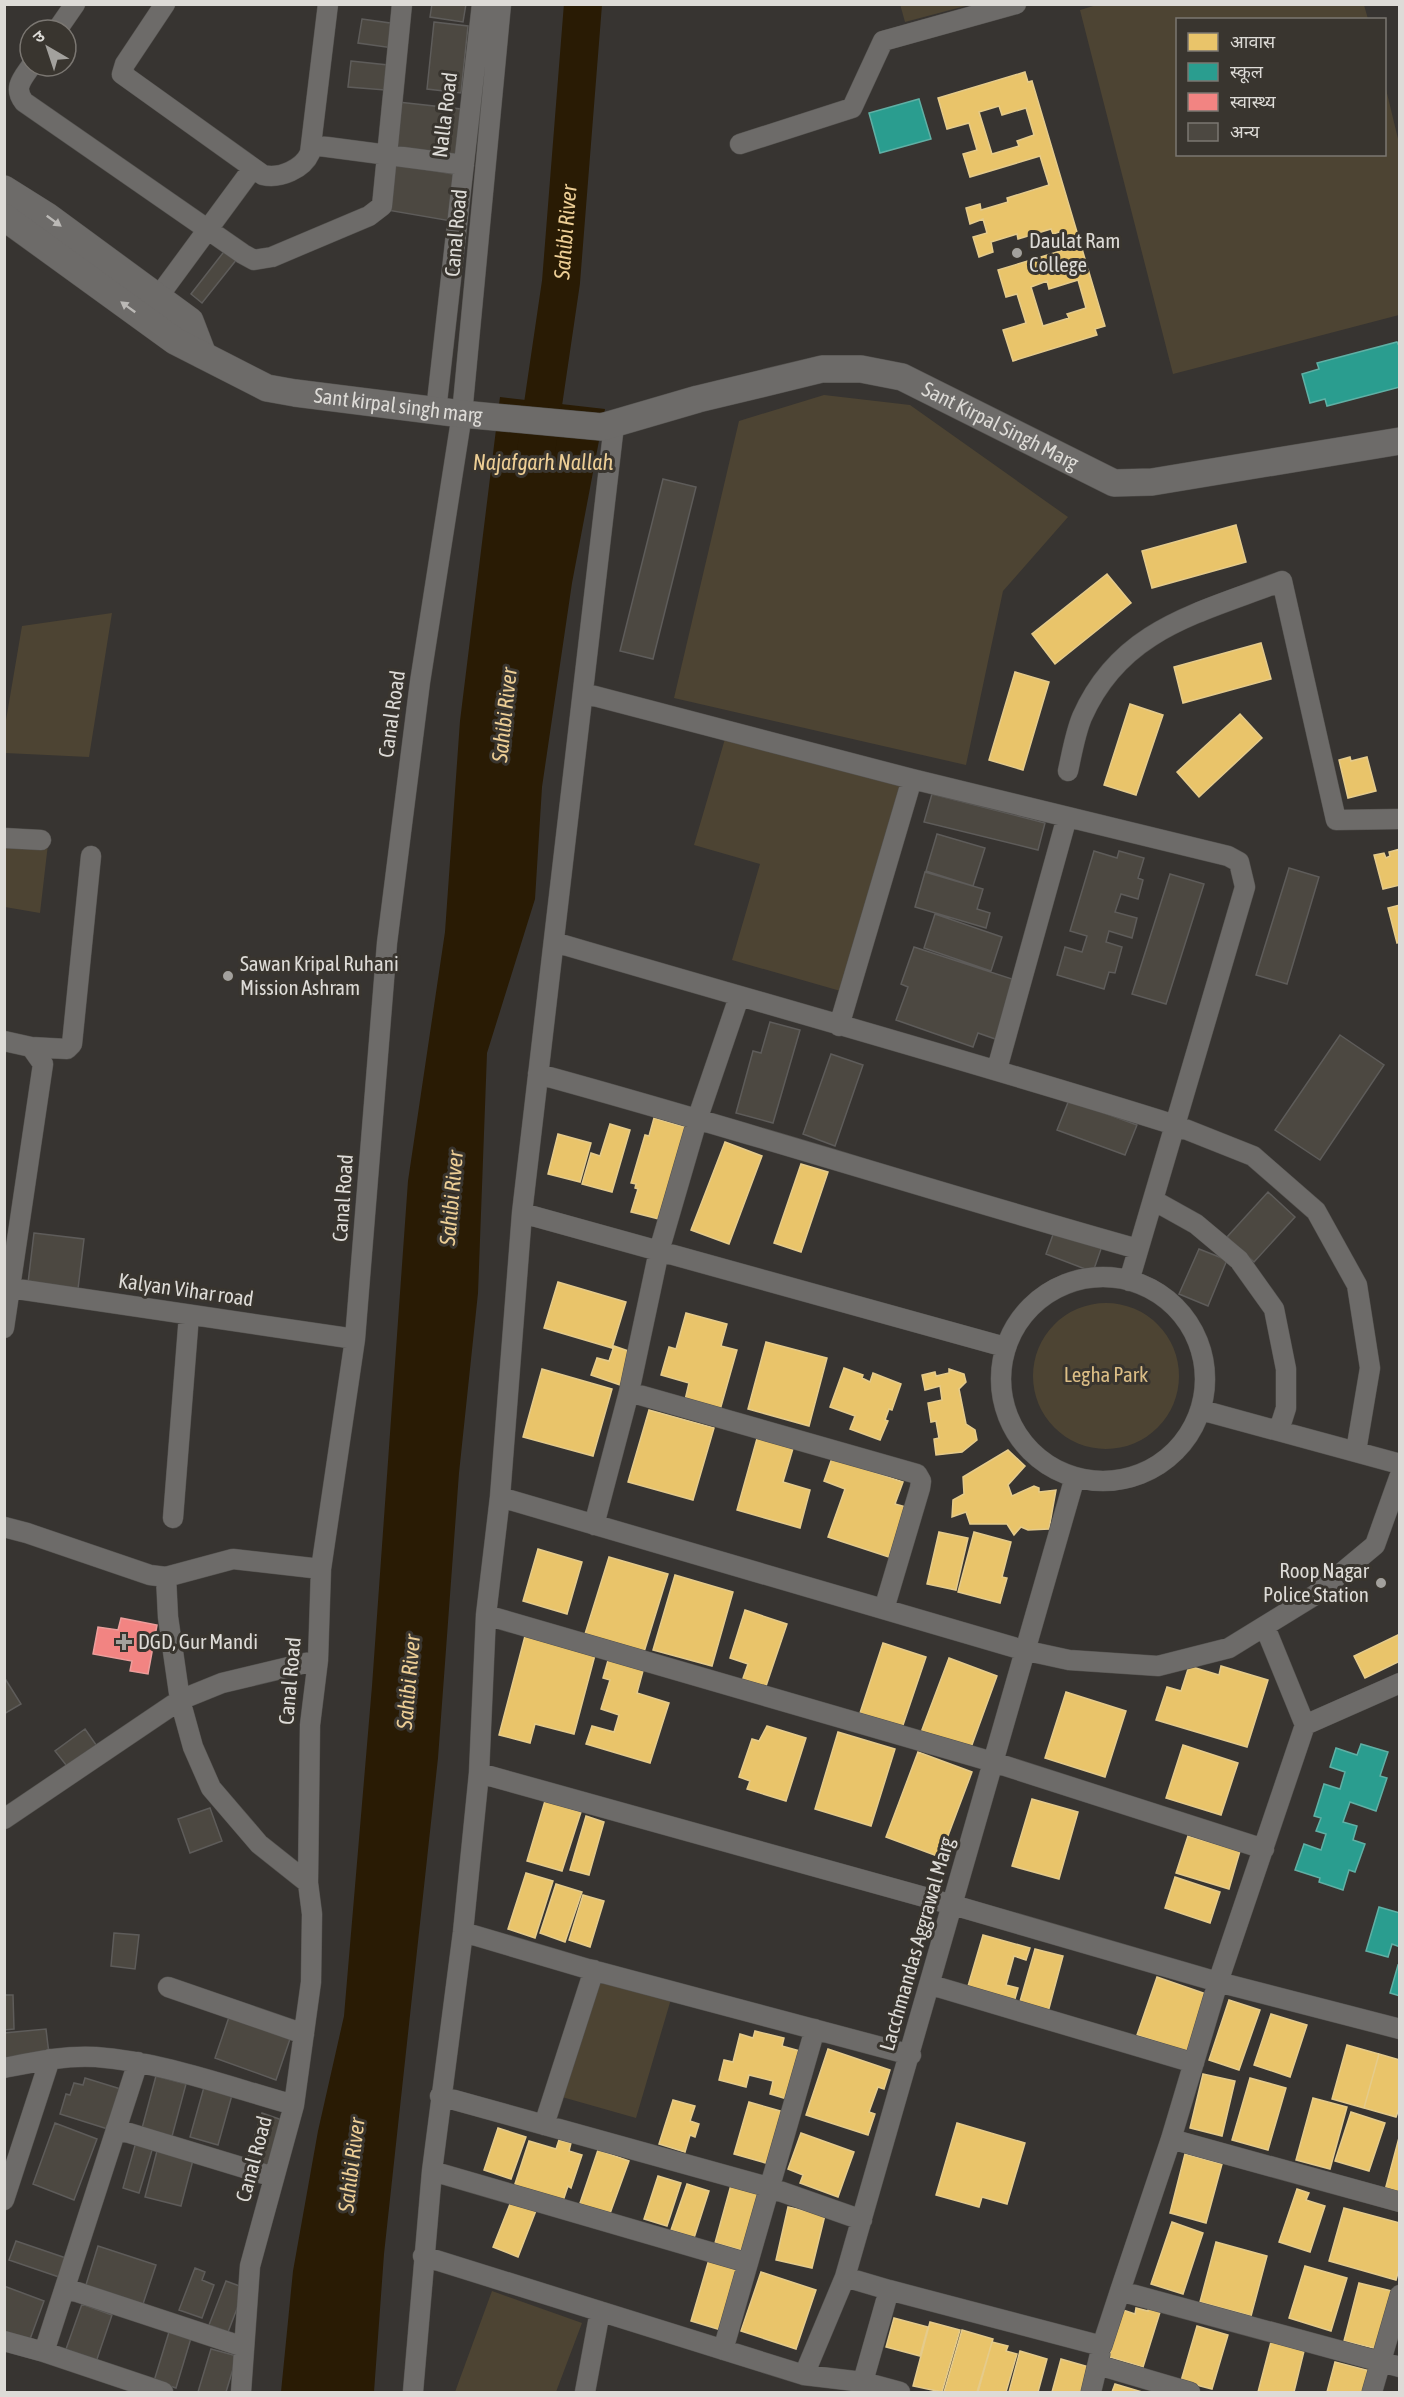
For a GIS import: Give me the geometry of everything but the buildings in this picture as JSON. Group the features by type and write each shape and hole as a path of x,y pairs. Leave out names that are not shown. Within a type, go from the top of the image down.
{"street":[{"path":"65,18 75,4"},
{"path":"165,4 125,64 122,74 263,175 278,176 307,160 312,145 328,4"},
{"path":"23,78 11,92 24,102 254,260 272,257 375,213 382,206 385,196 402,4"},
{"name":"Nalla Road","path":"459,413 464,165 483,4"},
{"name":"Canal Road","path":"241,2392 250,2266 294,2105 311,1982 312,1914 308,1883 310,1725 318,1660 321,1569 355,1339 387,943 420,682 459,413 501,4"},
{"path":"740,144 852,108 883,41 1016,4"},
{"path":"312,145 464,165"},
{"path":"158,297 209,231 253,168"},
{"path":"4,189 47,216 190,321 203,355"},
{"name":"Sant kirpal singh marg","path":"6,220 175,341 267,388 459,413 608,426"},
{"name":"Sant Kirpal Singh Marg","path":"608,426 698,399 822,369 861,369 902,377 1114,483 1152,482 1400,441"},
{"path":"412,2392 423,2256 440,2096 463,1932 479,1773 486,1615 500,1497 522,1213 583,693 608,426"},
{"path":"1068,771 1082,718 1099,689 1126,653 1160,629 1282,582 1336,820 1400,819"},
{"path":"583,693 912,779 1228,856 1239,862 1245,887 1129,1281"},
{"path":"839,1026 912,779"},
{"path":"997,1069 1067,817"},
{"path":"4,838 41,840"},
{"path":"4,1041 32,1047 67,1049 72,1044 91,856"},
{"path":"554,942 839,1026 997,1069 1175,1125 1253,1156 1316,1211 1357,1285 1370,1368 1356,1451"},
{"path":"594,1525 629,1392 658,1251 698,1118 739,997"},
{"path":"4,1328 7,1288 43,1064 32,1047"},
{"path":"538,1074 698,1118 1000,1210 1138,1249"},
{"path":"1153,1200 1196,1224 1239,1260 1274,1309 1286,1369 1286,1408 1279,1430"},
{"path":"522,1213 1005,1347"},
{"path":"1119,1278 1129,1281 1155,1291 1183,1314 1200,1345 1206,1380 1201,1410 1185,1442 1158,1466 1125,1479 1096,1482 1061,1474 1032,1454 1011,1425 1001,1391 1005,1347 1023,1316 1049,1292 1083,1279 1119,1278"},
{"name":"Kalyan Vihar road","path":"7,1288 355,1339"},
{"path":"173,1518 189,1315"},
{"path":"629,1392 917,1474 920,1488 884,1609"},
{"path":"1201,1410 1400,1464"},
{"path":"500,1497 1023,1650 1069,1660 1158,1666 1229,1648 1315,1595 1375,1545 1400,1475"},
{"name":"Lacchmandas Aggrawal Marg","path":"804,2375 845,2277 931,1985 1023,1650 1075,1477"},
{"path":"4,1527 150,1575 166,1577 233,1559 321,1569"},
{"path":"166,1577 168,1617 180,1700 192,1747 211,1788 259,1844 308,1883"},
{"path":"486,1615 993,1762 1264,1849"},
{"path":"1091,2392 1102,2346 1171,2139 1218,1982 1305,1725 1265,1627"},
{"path":"4,1819 180,1700 222,1683 318,1660"},
{"path":"1305,1725 1400,1683"},
{"path":"479,1773 953,1905 1218,1982 1400,2029"},
{"path":"463,1932 594,1970 911,2055"},
{"path":"544,2125 594,1970"},
{"path":"931,1985 1194,2063"},
{"path":"168,1987 304,2034"},
{"path":"723,2350 815,2029"},
{"path":"4,2068 50,2059 94,2057 138,2062 294,2105"},
{"path":"4,2200 50,2059"},
{"path":"44,2352 138,2062"},
{"path":"440,2096 768,2187 862,2220"},
{"path":"116,2129 274,2178"},
{"path":"1171,2139 1400,2202"},
{"path":"432,2171 748,2263"},
{"path":"423,2256 804,2375 900,2392"},
{"path":"845,2277 1102,2346"},
{"path":"65,2288 244,2347"},
{"path":"862,2387 889,2290"},
{"path":"1120,2291 1390,2365"},
{"path":"1372,2392 1390,2365 1400,2295"},
{"path":"585,2392 600,2311"},
{"path":"4,2341 44,2352 128,2387 163,2392"},
{"path":"1098,2365 1190,2392"}],"green space":[{"path":"900,4 969,4 969,5 905,22"},
{"path":"1100,4 1364,5 1368,18 1176,18 1176,156 1386,156 1386,89 1399,143 1399,315 1173,374 1080,10"},
{"path":"824,395 910,405 1068,517 1003,591 966,765 674,698 739,421"},
{"path":"112,613 89,757 5,753 5,726 22,626"},
{"path":"727,732 904,782 844,992 732,960 760,864 694,845"},
{"path":"4,837 48,844 40,913 5,907"},
{"name":"Legha Park","path":"1106,1303 1134,1309 1157,1325 1173,1348 1179,1376 1173,1404 1157,1427 1134,1443 1106,1449 1078,1443 1055,1427 1039,1404 1033,1376 1039,1348 1055,1325 1078,1309"},
{"path":"596,1978 671,1999 636,2118 562,2097"},
{"path":"492,2291 582,2323 556,2392 455,2392"}],"water":[{"name":"Najafgarh Nallah","path":"500,397 605,409 572,583 542,787 535,899 487,1053 478,1293 459,1473 438,1758 384,2254 374,2392 281,2392 293,2271 318,2131 344,2016 372,1686 408,1181 445,932 460,721"}],"waterway":[{"name":"Sahibi River","path":"536,452 561,282 583,4"}],"place":[{"name":"Daulat Ram College","path":"1017,253"},
{"name":"Sawan Kripal Ruhani Mission Ashram","path":"228,976"},
{"name":"Roop Nagar Police Station","path":"1381,1583"},
{"name":"DGD, Gur Mandi","path":"124,1642"}]}
